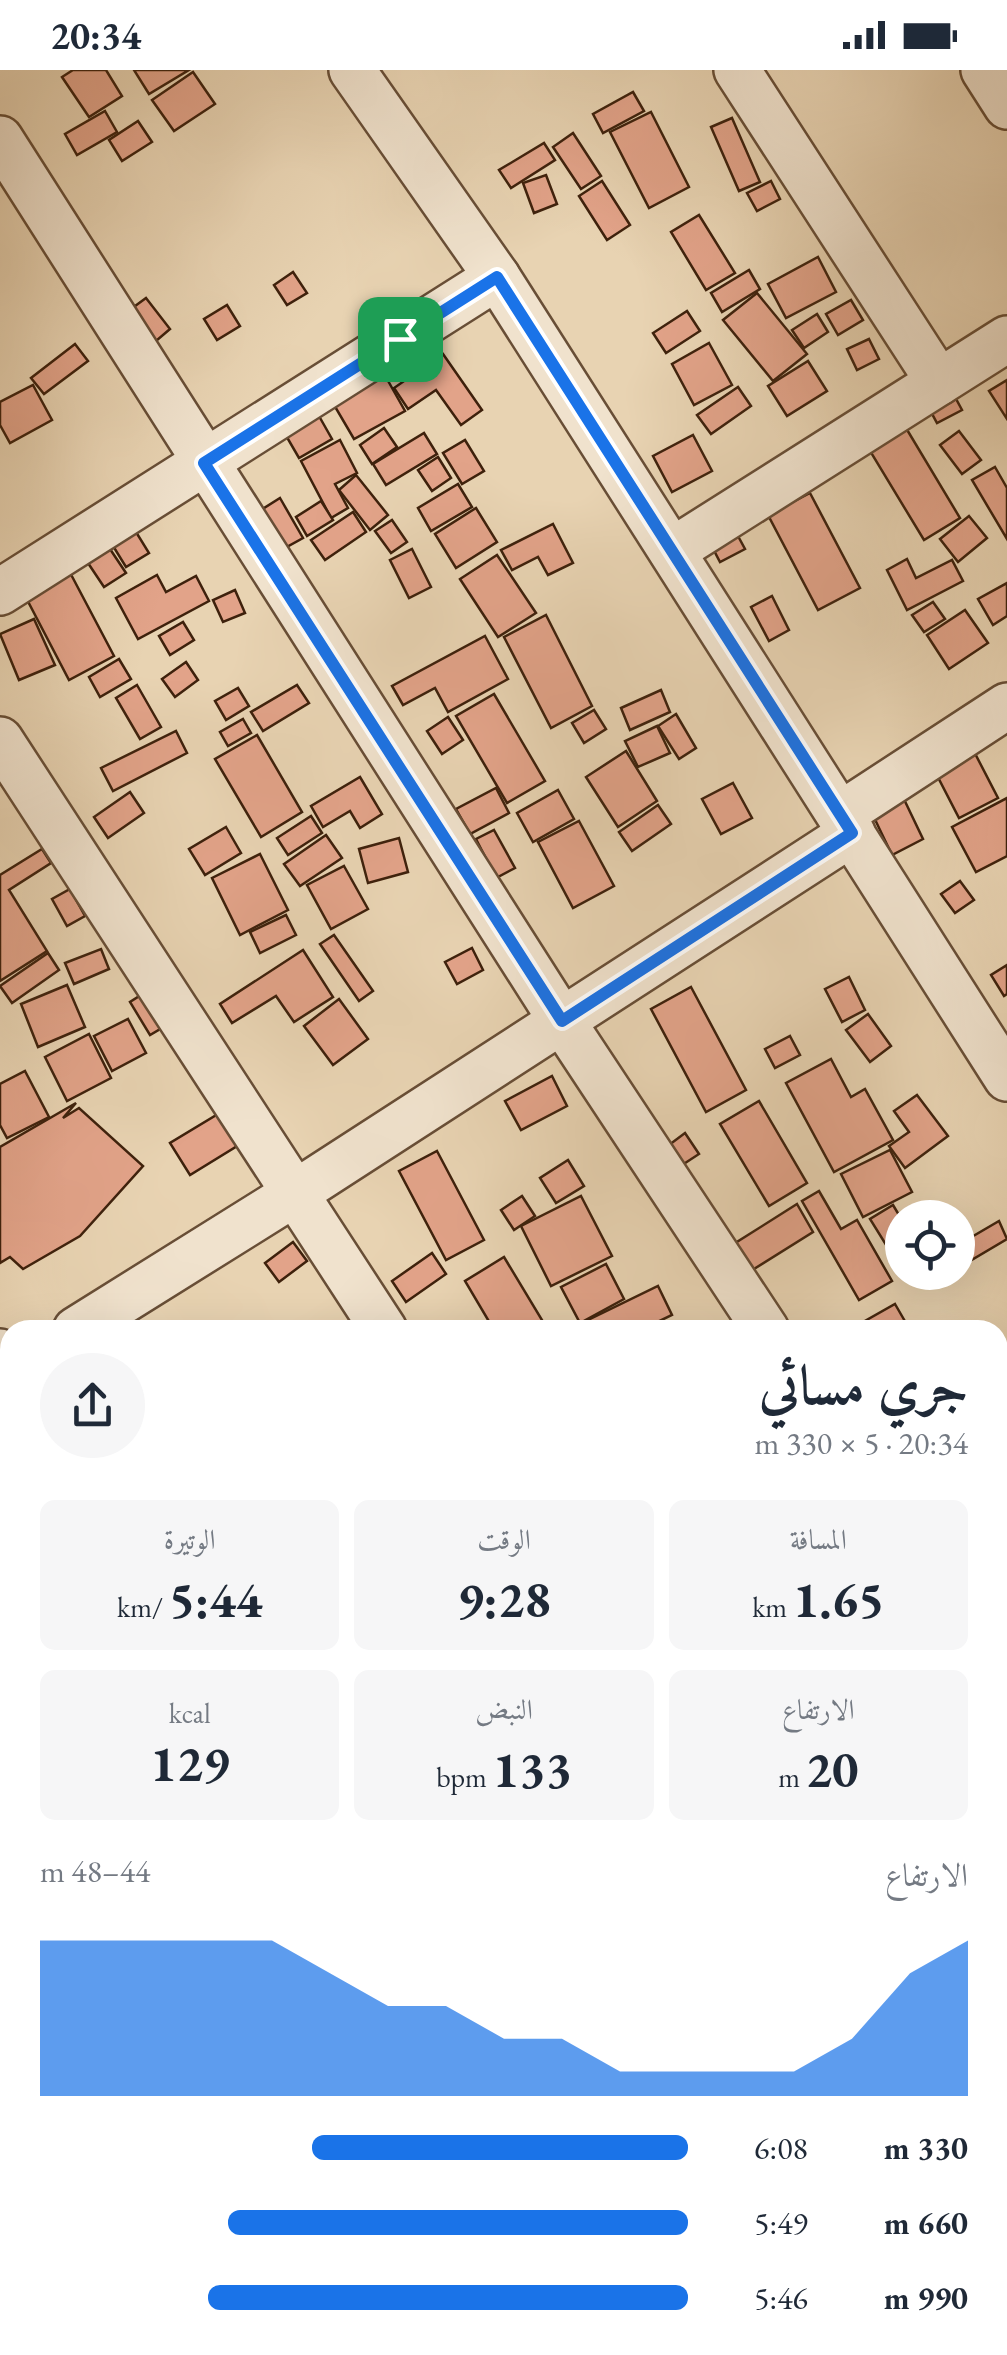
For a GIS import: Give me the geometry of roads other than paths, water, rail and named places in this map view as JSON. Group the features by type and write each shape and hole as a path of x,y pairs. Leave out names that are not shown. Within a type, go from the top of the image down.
{"street":[{"path":"352,70 497,277 1005,1071"},
{"path":"737,70 939,382"},
{"path":"984,70 1007,106"},
{"path":"0,138 562,1021 759,1320"},
{"path":"0,592 497,277"},
{"path":"672,552 1007,339"},
{"path":"92,1320 562,1021 846,824 1007,706"},
{"path":"0,740 378,1320"}]}
